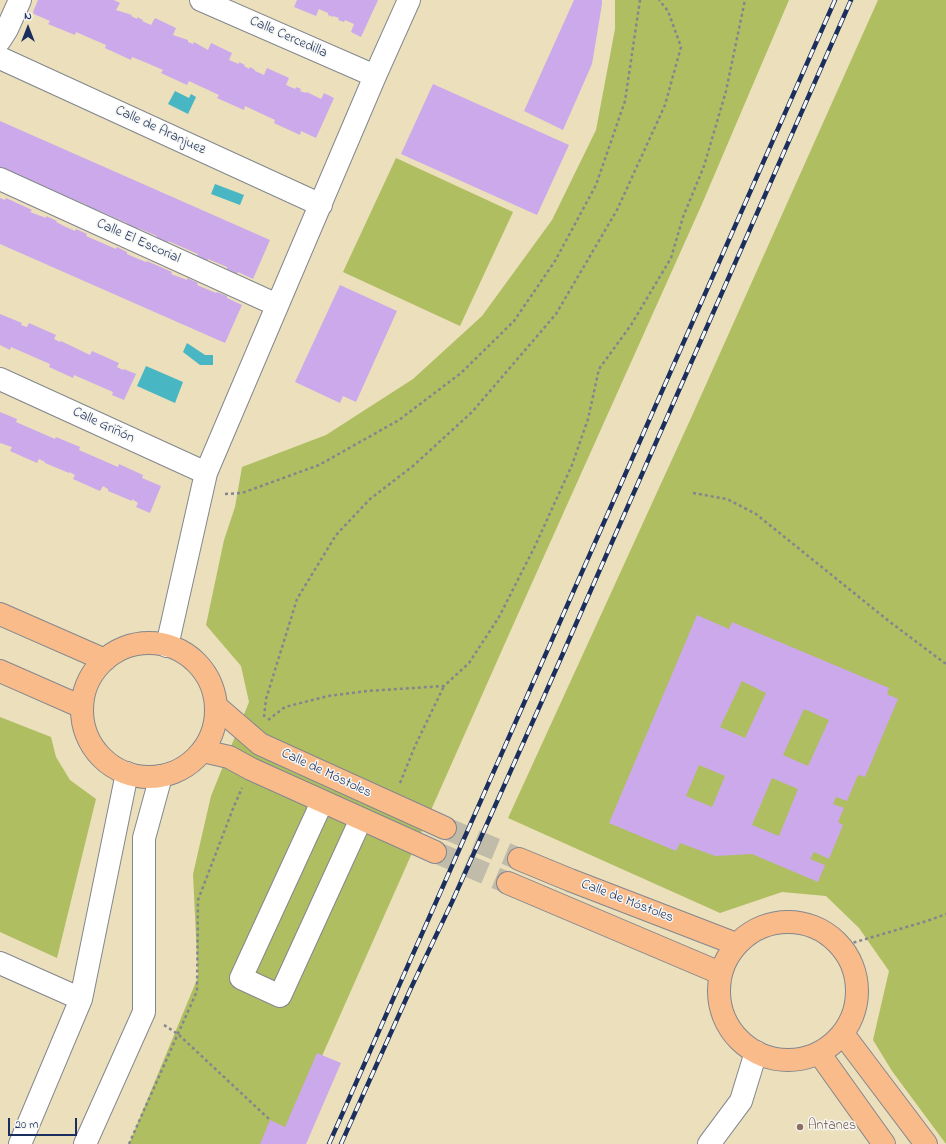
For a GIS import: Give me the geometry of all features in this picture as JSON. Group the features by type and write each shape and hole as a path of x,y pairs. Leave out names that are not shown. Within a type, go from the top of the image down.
{"main road":[{"path":"0,614 105,660"},
{"path":"145,644 167,646 186,654 201,668 212,686 216,706 215,722 211,737 203,751 191,762 177,771 161,776 144,777 127,773 108,763 94,748 84,728 82,707 86,689 93,674 105,660 123,649 145,644"},
{"path":"0,671 82,707"},
{"name":"Calle de Móstoles","path":"216,706 261,734 391,804 445,828"},
{"name":"Calle de Móstoles","path":"203,751 229,757 251,769 322,802 435,852"},
{"name":"Calle de Móstoles","path":"519,859 736,944"},
{"name":"Calle de Móstoles","path":"508,883 720,973"},
{"path":"778,922 802,922 824,931 842,946 854,967 858,990 854,1013 843,1034 832,1045 819,1053 799,1060 777,1059 756,1052 737,1039 724,1019 718,996 720,973 726,957 736,944 755,929 778,922"},
{"path":"843,1034 926,1144"},
{"path":"819,1053 884,1144"}],"street":[{"path":"0,40 7,29 20,0"},
{"name":"Calle Cercedilla","path":"201,0 374,76"},
{"path":"167,646 206,473 321,205 374,76 409,0"},
{"name":"Calle de Aranjuez","path":"0,58 321,205"},
{"name":"Calle El Escorial","path":"0,179 277,305"},
{"name":"Calle Griñón","path":"0,379 206,473"},
{"path":"20,1144 81,999 127,773"},
{"path":"85,1144 144,1012 144,838 161,776"},
{"path":"322,802 241,978 280,996 361,819"},
{"path":"0,963 81,999"},
{"path":"709,1144 741,1101 756,1052"}],"path":[{"path":"201,494 242,493 319,465 399,420 461,373 514,321 555,261 596,185 625,101 640,0"},
{"path":"261,734 266,699 297,599 336,535 370,499 413,466 472,412 556,314 618,210 665,105 681,47 668,11 659,0"},
{"path":"391,804 415,746 444,686 469,663 498,617 535,546 572,465 588,419 599,369 631,324 670,258 683,217 704,166 724,98 745,0"},
{"path":"693,493 727,499 756,514 890,622 946,664"},
{"path":"261,734 285,707 328,696 444,686"},
{"path":"129,1144 197,991 198,900 234,806 251,769"},
{"path":"842,946 946,914"},
{"path":"178,1034 270,1120"}],"green space":[{"path":"615,0 789,0 702,204 283,1144 129,1144 198,977 193,874 211,796 249,702 241,666 206,625 224,540 235,507 242,467 326,435 413,379 482,316 552,220 596,130 615,29"},
{"path":"878,0 946,0 946,1144 892,1071 873,1040 889,971 859,928 826,896 782,892 720,913 508,818 691,418"},
{"path":"396,158 513,212 460,326 343,272"},
{"path":"0,717 51,737 56,757 70,780 96,799 57,958 0,932"}],"water":[{"path":"175,91 189,98 191,94 196,97 188,114 168,104"},
{"path":"215,184 244,195 240,205 211,194"},
{"path":"187,343 205,355 213,355 213,365 200,365 183,352"},
{"path":"146,366 183,382 175,403 137,386"}],"building":[{"path":"38,0 114,0 120,3 116,10 132,15 131,16 137,19 137,17 151,25 155,18 176,28 173,35 188,40 188,42 193,44 194,42 208,50 211,43 232,53 229,60 239,64 239,62 249,69 250,67 264,75 267,68 289,78 286,85 295,89 296,87 301,89 300,91 307,92 321,99 324,93 334,98 316,138 301,131 300,135 274,123 275,120 245,106 244,110 217,98 219,95 189,81 187,85 161,73 163,70 132,57 131,60 105,48 106,45 76,32 75,35 48,24 50,21 34,14 33,12"},
{"path":"297,0 378,0 361,37 351,32 354,24 345,20 344,22 338,20 339,18 328,15 328,13 319,9 316,16 294,7"},
{"path":"574,0 602,0 602,4 592,64 563,130 524,111"},
{"path":"433,84 569,145 537,215 401,154"},
{"path":"0,121 270,240 253,279 238,272 237,274 227,269 227,267 208,259 207,261 197,256 198,254 168,241 167,243 156,238 157,236 138,228 137,230 127,225 127,223 97,210 97,212 86,207 87,205 68,197 67,199 56,194 57,192 27,179 26,181 16,176 17,174 0,167"},
{"path":"0,198 5,200 6,198 32,210 30,212 46,218 46,216 75,231 76,229 87,234 86,236 116,249 117,247 127,252 127,254 172,272 171,274 187,280 187,278 198,283 197,285 227,296 227,298 242,305 225,343 0,244"},
{"path":"340,285 397,311 356,402 343,396 340,403 295,382"},
{"path":"0,314 22,323 21,325 27,327 29,323 56,335 54,339 60,342 61,341 90,355 92,351 119,363 117,367 136,374 124,400 112,395 113,392 74,375 73,378 49,367 50,364 11,347 10,350 0,345"},
{"path":"0,412 17,419 16,422 55,439 56,437 80,447 79,450 118,467 119,464 143,475 142,478 161,486 150,513 136,507 138,503 132,499 132,501 108,491 108,489 103,486 100,491 73,479 75,475 69,472 45,463 39,459 37,463 10,451 12,447 0,443"},
{"path":"697,615 729,629 732,622 889,688 887,694 898,699 865,777 858,775 847,801 836,797 833,804 844,808 838,822 843,825 829,859 814,852 810,859 825,865 818,882 752,854 715,856 680,843 676,851 609,823","holes":["742,681 766,693 745,738 720,727","804,709 829,720 808,766 783,755","699,765 725,776 712,807 686,796","772,778 798,789 779,836 752,825"]},
{"path":"317,1053 341,1063 306,1144 260,1144 270,1120 285,1127"}],"tunnel":[{"path":"445,828 519,859"},
{"path":"435,852 508,883"}],"railway":[{"path":"329,1144 835,0"},
{"path":"341,1144 542,701 851,0"}],"place":[{"name":"Antanes","path":"800,1127"}]}
